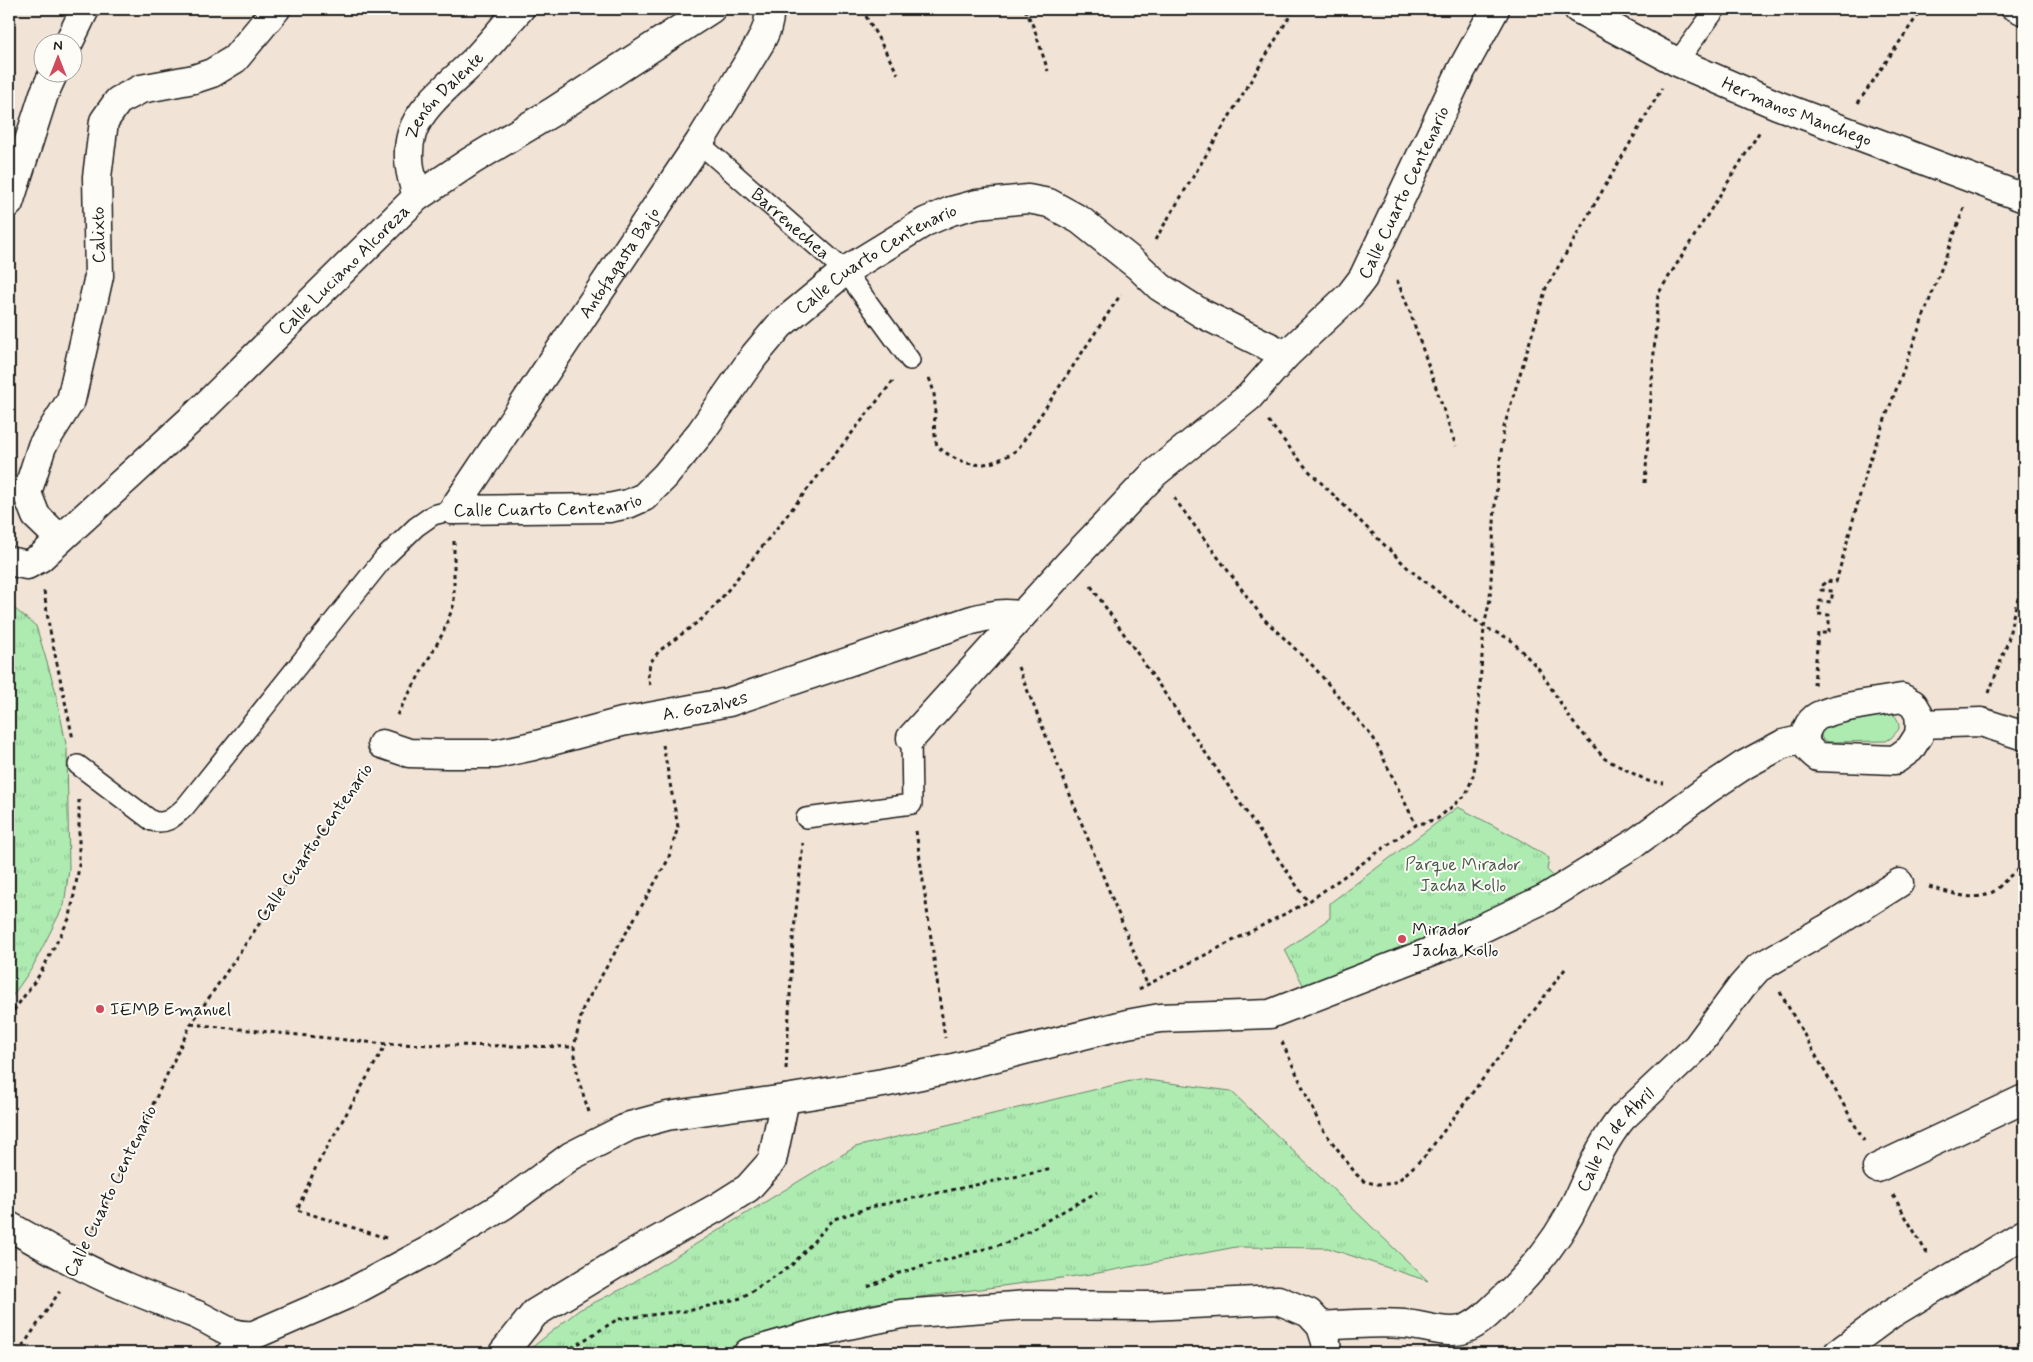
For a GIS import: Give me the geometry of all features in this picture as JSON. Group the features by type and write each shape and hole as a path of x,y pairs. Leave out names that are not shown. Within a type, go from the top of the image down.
{"street":[{"path":"74,32 85,9"},
{"name":"Calixto","path":"60,539 36,516 27,493 42,446 71,400 99,276 97,177 104,121 118,101 141,89 203,76 212,73 235,59 276,9"},
{"name":"Zenón Dalente","path":"417,197 410,168 409,152 412,134 418,117 475,60 520,9"},
{"name":"Calle Luciano Alcoreza","path":"40,558 198,413 417,197 711,9"},
{"name":"Antofagasta Bajo","path":"453,510 699,143 760,44 767,29 769,9"},
{"name":"Calle Cuarto Centenario","path":"911,738 1073,559 1155,473 1249,397 1286,356 1350,295 1363,278 1461,71 1495,9"},
{"name":"Hermanos Manchego","path":"1578,9 1677,62 1777,105 2024,198"},
{"path":"9,203 49,82"},
{"name":"Calle Cuarto Centenario","path":"453,510 610,508 628,504 644,497 665,476 695,440 754,356 780,325 844,271 925,222 951,211 977,204 1028,199 1049,203 1080,220 1160,286 1201,313 1286,356"},
{"path":"9,561 27,565 40,558"},
{"name":"A. Gozalves","path":"382,744 409,753 496,754 622,722 730,702 972,620 996,614 1012,613 1013,625"},
{"path":"9,1226 123,1285 208,1320 233,1335 234,1345 346,1295 428,1251 504,1205 571,1156 630,1126 667,1116 784,1099 949,1069 1135,1022 1160,1018 1270,1014 1440,948 1546,898 1635,843 1708,789 1772,749 1811,727 1850,707 1902,698 1913,704 1919,714 1920,724 1919,735 1910,749 1895,760 1818,757 1806,745 1811,727"},
{"path":"1920,724 1982,722 2024,736"},
{"name":"Calle 12 de Abril","path":"1321,1326 1366,1323 1405,1324 1451,1331 1461,1330 1477,1322 1509,1293 1535,1265 1553,1241 1578,1199 1586,1177 1612,1130 1622,1118 1697,1047 1742,986 1758,968 1899,882"},
{"path":"503,1353 536,1313 631,1255 718,1207 748,1188 772,1161 784,1099"},
{"path":"1877,1168 2024,1099"},
{"path":"1838,1353 1891,1314 2024,1234"},
{"path":"748,1353 843,1326 901,1314 1027,1306 1148,1306 1278,1300 1309,1313 1321,1326 1327,1353"}],"lane":[{"path":"1677,62 1716,9"},
{"path":"2010,9 2024,16"},
{"name":"Barrenechea","path":"699,143 844,271 910,360"},
{"path":"78,766 152,821 161,823 171,819 185,807 384,558 416,527 433,514 453,510"},
{"path":"806,818 912,804 911,738"}],"path":[{"path":"862,9 898,74"},
{"path":"1025,9 1034,28 1048,71"},
{"path":"1841,129 1922,9"},
{"path":"1131,994 1308,902 1416,825 1437,819 1466,795 1472,781 1476,747 1484,627 1490,598 1495,505 1504,427 1546,288 1677,62"},
{"path":"1645,483 1658,294 1777,105"},
{"path":"1811,727 1814,711 1818,633 1829,633 1829,615 1818,614 1820,601 1831,602 1833,591 1821,590 1825,581 1836,582 1869,462 1975,180"},
{"path":"1374,256 1396,278 1410,312 1456,446"},
{"path":"1249,397 1307,469 1410,570 1484,627 1510,640 1539,669 1572,721 1605,759 1648,781 1708,789"},
{"path":"1155,473 1263,618 1314,668 1374,739 1416,825"},
{"name":"Calle Cuarto Centenario","path":"18,1353 78,1263 191,1024 382,744 443,633 454,604 456,572 453,510"},
{"path":"9,1018 40,974 70,917 79,867 78,766 49,626 40,558"},
{"path":"1073,559 1308,902"},
{"path":"1982,722 1991,685 2008,641 2024,578"},
{"path":"1013,625 1147,984"},
{"path":"912,804 949,1069"},
{"path":"784,1099 793,940 806,818"},
{"path":"1899,882 1912,882 1976,897 1987,895 2010,875 2024,867"},
{"path":"1764,966 1792,1011 1913,1232 1945,1282"},
{"path":"1270,1014 1321,1127 1356,1174 1370,1182 1386,1184 1398,1180 1426,1156 1565,969"},
{"path":"191,1024 386,1044 574,1047"},
{"path":"386,1044 316,1167 297,1210 428,1251"},
{"path":"556,1353 573,1348 618,1319 692,1310 741,1298 791,1266 834,1219 875,1206 1052,1169"},
{"path":"866,1288 899,1273 1009,1242 1097,1192"},
{"path":"709,1353 718,1350"}],"green space":[{"path":"9,608 15,609 36,626 55,689 67,749 69,870 64,905 32,968 9,1001"},
{"path":"1889,712 1897,719 1899,729 1886,741 1829,742 1822,738 1821,731 1825,723"},
{"name":"Parque Mirador Jacha Kollo","path":"1458,807 1515,837 1549,858 1547,870 1565,887 1311,1000 1285,950 1330,918 1330,903"},
{"path":"1139,1079 1231,1091 1428,1281 1328,1248 1236,1247 1098,1273 869,1304 710,1353 525,1353 579,1310 624,1288 855,1147"}],"place":[{"name":"Mirador Jacha Kollo","path":"1402,939"},
{"name":"IEMB Emanuel","path":"100,1009"}]}
